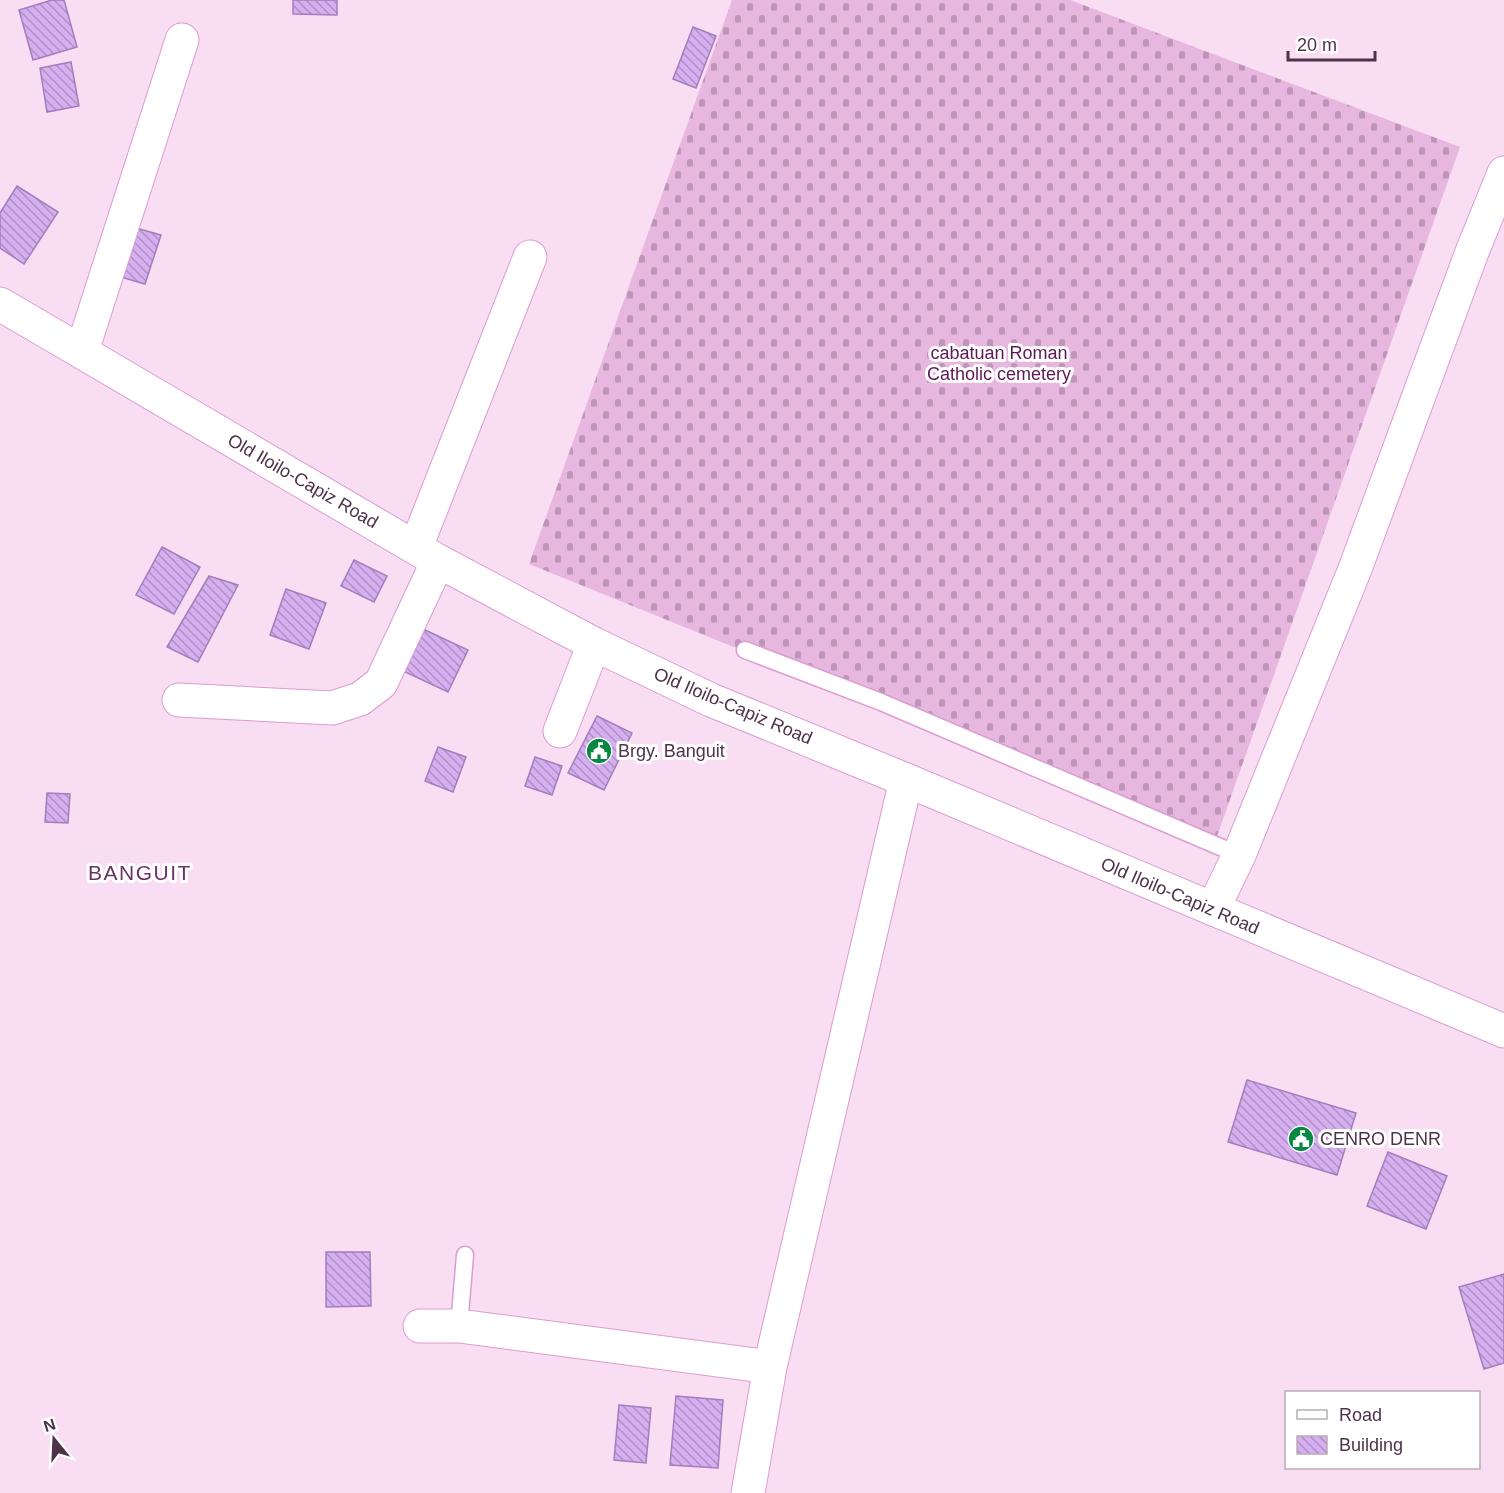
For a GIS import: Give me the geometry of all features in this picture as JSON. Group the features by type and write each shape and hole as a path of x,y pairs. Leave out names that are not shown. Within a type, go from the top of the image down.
{"street":[{"path":"82,351 182,40"},
{"path":"1213,909 1239,855 1355,569 1472,252 1504,173"},
{"path":"179,700 332,708 360,699 381,683 530,257"},
{"name":"Old Iloilo-Capiz Road","path":"0,304 427,554 594,644 711,700 1504,1031"},
{"path":"560,731 594,644"},
{"path":"748,1493 770,1367 906,780"},
{"path":"420,1326 459,1326 770,1367"}],"lane":[{"path":"745,650 881,702 1239,855"},
{"path":"459,1326 465,1255"}],"green space":[{"name":"cabatuan Roman Catholic cemetery","path":"732,0 1070,0 1460,147 1215,842 529,564"}],"building":[{"path":"52,0 64,0 77,47 33,60 19,10"},
{"path":"293,0 337,0 337,15 293,14"},
{"path":"693,27 716,36 696,88 673,79"},
{"path":"71,62 79,106 47,112 40,68"},
{"path":"17,186 58,212 24,264 0,248 0,213"},
{"path":"129,226 161,235 145,284 114,275"},
{"path":"162,547 200,567 174,614 136,595"},
{"path":"354,560 387,576 374,602 341,586"},
{"path":"209,576 238,585 198,662 167,647"},
{"path":"286,589 326,603 309,649 270,635"},
{"path":"423,629 468,650 448,692 403,671"},
{"path":"597,716 632,733 604,790 568,773"},
{"path":"438,747 466,757 453,792 425,781"},
{"path":"535,757 562,766 552,795 525,786"},
{"path":"47,793 70,794 68,823 45,822"},
{"path":"1247,1080 1356,1113 1337,1175 1228,1142"},
{"path":"1388,1152 1447,1176 1426,1229 1367,1206"},
{"path":"326,1252 370,1252 371,1306 326,1307"},
{"path":"1504,1274 1504,1363 1484,1369 1459,1287"},
{"path":"676,1396 723,1400 718,1468 670,1465"},
{"path":"619,1405 651,1408 646,1463 614,1460"}],"place":[{"name":"Brgy. Banguit","path":"599,751"},
{"name":"CENRO DENR","path":"1301,1139"}],"district":[{"name":"BANGUIT","path":"140,873"}]}
